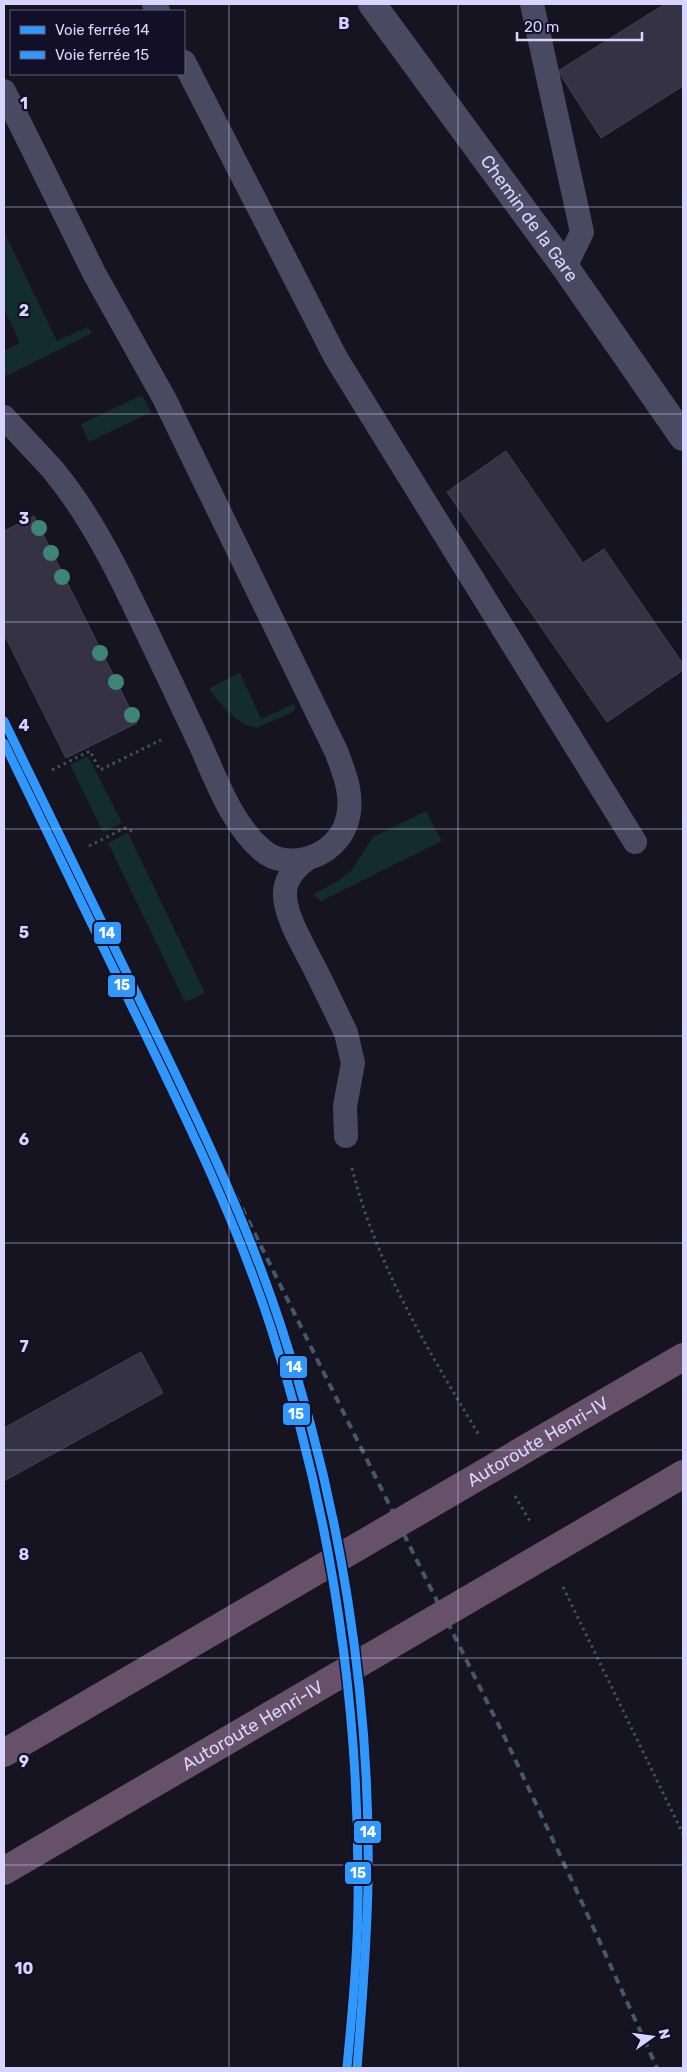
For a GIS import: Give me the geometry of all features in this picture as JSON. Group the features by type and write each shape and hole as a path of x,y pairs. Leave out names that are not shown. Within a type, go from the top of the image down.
{"highway":[{"name":"Autoroute Henri-IV","path":"4,1753 683,1357"},
{"name":"Autoroute Henri-IV","path":"4,1871 683,1474"}],"street":[{"name":"Chemin de la Gare","path":"372,4 565,267 683,437"}],"lane":[{"path":"532,4 582,232 565,267"},
{"path":"185,64 336,358 635,842"},
{"path":"4,92 94,273 164,398 336,751 349,789 349,806 346,823 341,835 333,844 307,859 292,872 287,882 285,893 287,908 296,930 346,1032 350,1046 353,1063 345,1106 346,1136"},
{"path":"4,417 53,470 73,498 130,597 221,790 244,830 263,851 272,856 294,861 307,859"}],"path":[{"path":"52,770 90,751 100,770 191,726"},
{"path":"89,846 125,828 135,833"}],"green space":[{"path":"4,232 57,341 88,327 92,333 6,376 4,376 4,351 20,343 4,309"},
{"path":"142,395 151,412 89,442 81,424"},
{"path":"240,673 261,719 294,704 293,712 256,728 235,718 223,707 209,688"},
{"path":"88,756 122,823 103,832 70,765"},
{"path":"426,811 442,841 321,901 314,896 316,892 337,882 351,871 373,837"},
{"path":"128,833 205,993 185,1002 108,843"}],"building":[{"path":"665,4 683,4 683,86 601,138 558,71"},
{"path":"506,451 583,563 604,549 683,664 683,670 607,722 447,492"},
{"path":"34,516 137,723 66,758 4,634 4,531"},
{"path":"141,1352 163,1393 4,1481 4,1428"}],"railway":[{"path":"186,1095 506,1740 657,2068"}],"rail line":[{"name":"14","path":"4,721 175,1072 249,1238 280,1323 319,1459 348,1599 364,1741 368,1812 368,1883 357,2068"},
{"name":"15","path":"4,743 170,1086 225,1205 271,1328 309,1463 324,1531 336,1600 346,1669 353,1739 357,1809 358,1926 347,2067"}]}
